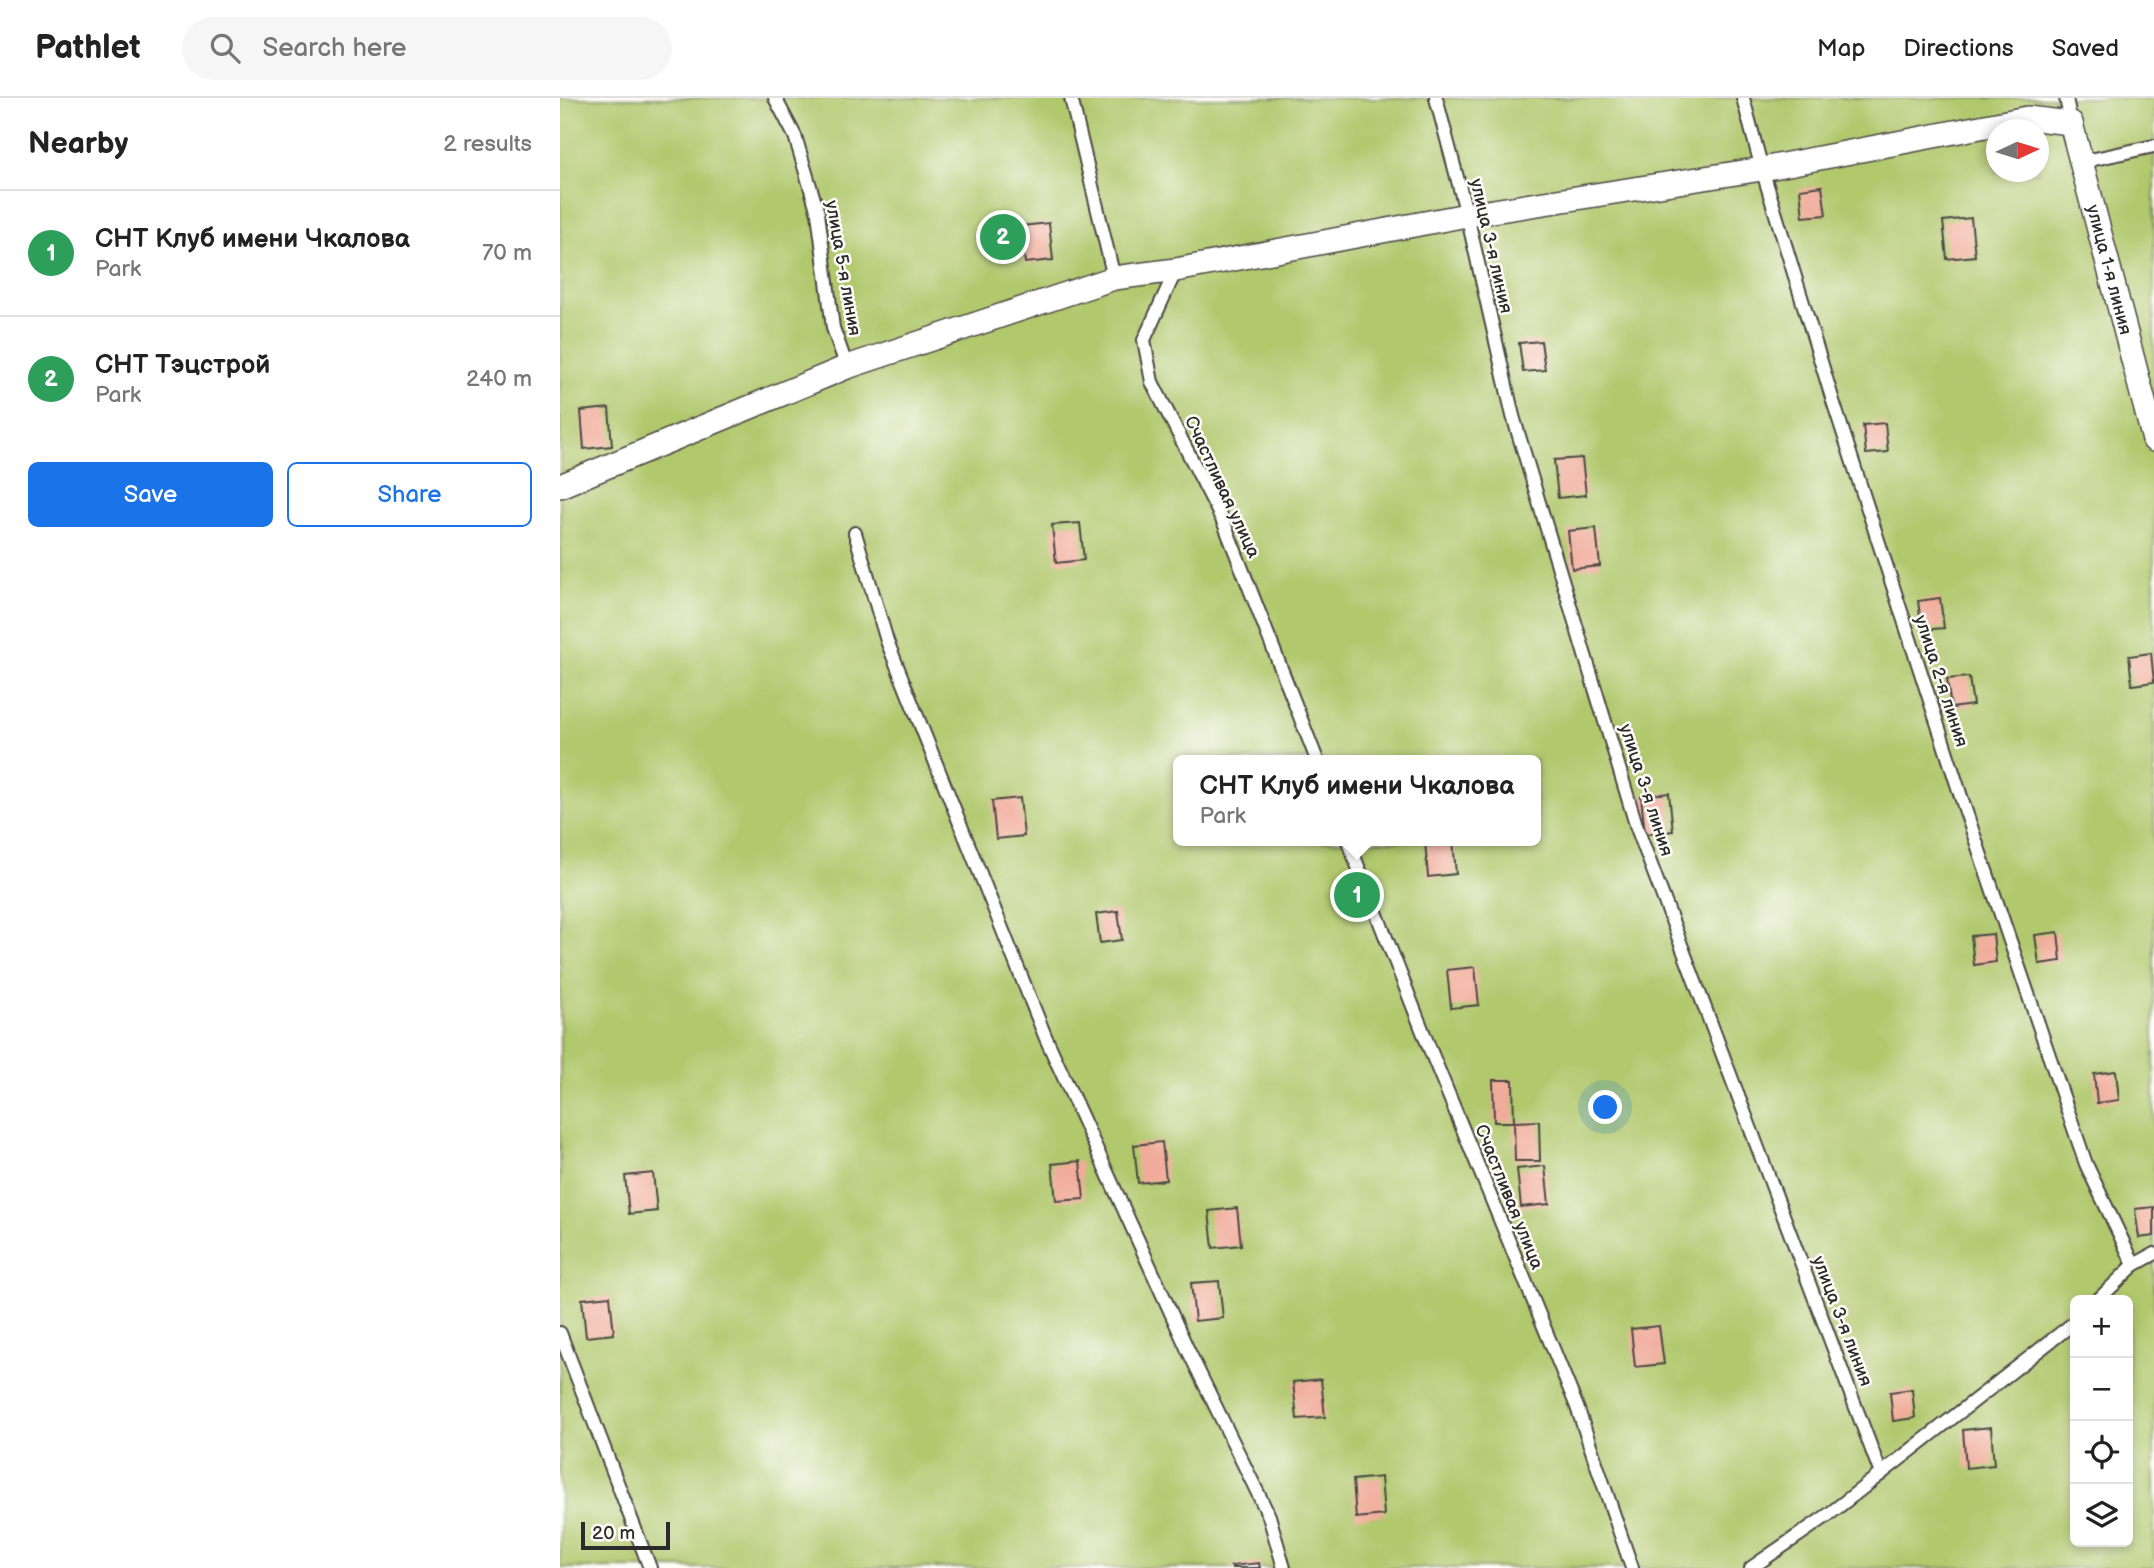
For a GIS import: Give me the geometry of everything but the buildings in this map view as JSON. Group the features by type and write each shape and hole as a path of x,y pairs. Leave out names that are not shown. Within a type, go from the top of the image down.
{"street":[{"path":"561,481 847,367 1114,278 1176,270 1467,215 1762,169 2027,118 2071,123"},
{"name":"улица 1-я линия","path":"2071,123 2154,439"}],"lane":[{"name":"улица 5-я линия","path":"775,98 795,136 817,213 833,328 847,367"},
{"path":"1072,98 1114,278"},
{"name":"улица 3-я линия","path":"1436,98 1467,215 1513,416 1637,828 1881,1474"},
{"name":"улица 2-я линия","path":"1743,98 1833,401 1965,809 2086,1164 2134,1265"},
{"name":"улица 1-я линия","path":"2066,98 2071,123"},
{"path":"2081,162 2154,146"},
{"name":"Счастливая улица","path":"1176,270 1144,340 1152,382 1224,523 1315,755"},
{"path":"855,533 887,641 1045,1036 1187,1348 1269,1516 1284,1568"},
{"name":"Счастливая улица","path":"1350,846 1427,1042 1577,1407 1632,1568"},
{"path":"2103,1295 2134,1265 2154,1254"},
{"path":"1751,1568 1828,1515 2070,1326"},
{"path":"560,1333 650,1568"}],"green space":[{"path":"560,98 2154,98 2154,1568 560,1568"}],"place":[{"name":"СНТ Тэцстрой","path":"1003,237"},
{"name":"СНТ Клуб имени Чкалова","path":"1357,895"}]}
